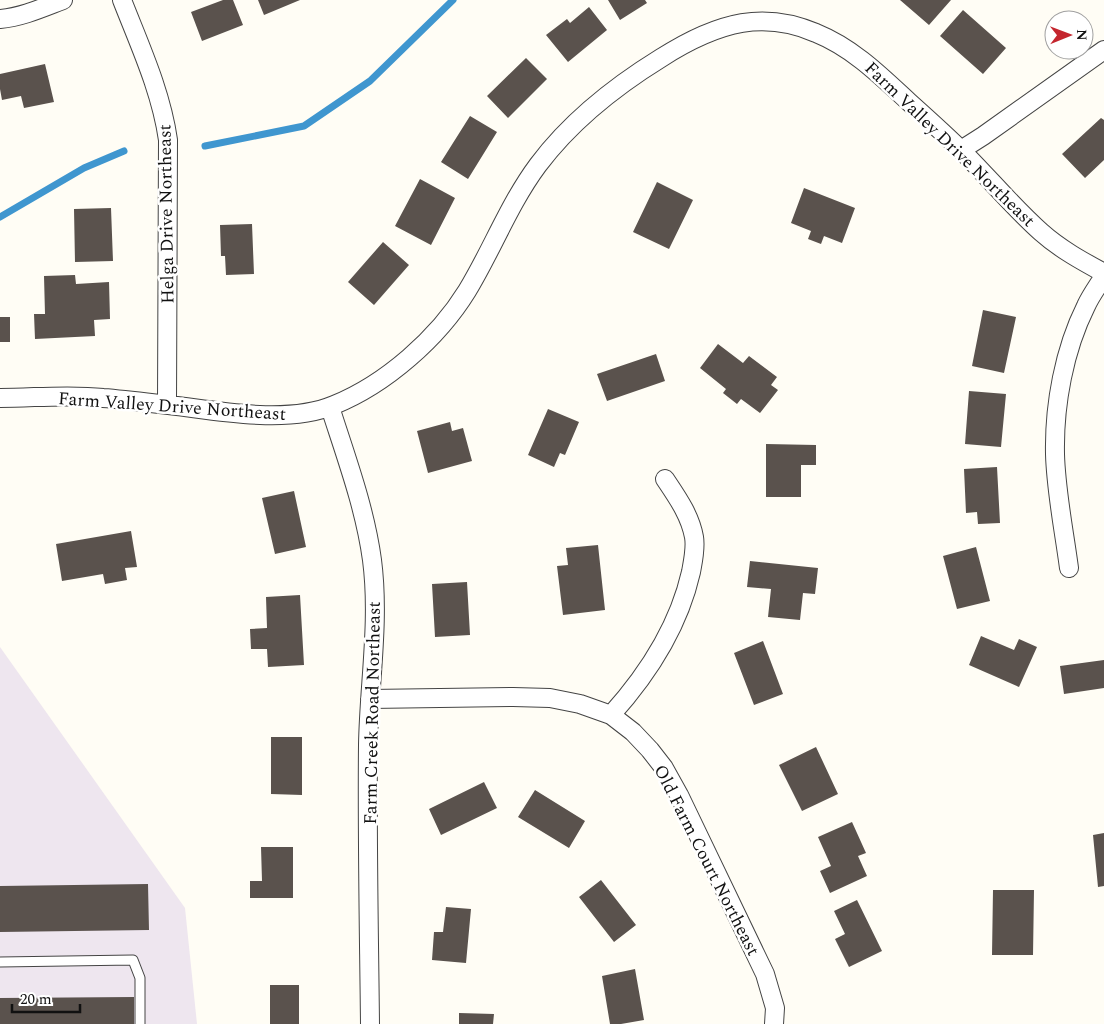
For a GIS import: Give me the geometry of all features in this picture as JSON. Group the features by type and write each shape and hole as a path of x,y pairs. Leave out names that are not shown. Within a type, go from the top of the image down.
{"street":[{"path":"0,19 33,12 63,0"},
{"name":"Helga Drive Northeast","path":"122,0 157,90 165,117 168,140 167,405"},
{"name":"Farm Valley Drive Northeast","path":"0,398 98,397 256,415 294,414 330,407 356,395 412,354 434,334 453,312 468,289 510,211 536,168 558,140 580,117 626,80 674,49 701,35 739,24 770,22 793,25 818,34 842,46 867,63 961,150 1042,232 1074,257 1104,275"},
{"path":"961,150 1104,50"},
{"path":"1069,568 1056,472 1056,420 1065,365 1075,334 1086,305 1104,275"},
{"name":"Farm Creek Road Northeast","path":"330,407 357,494 372,561 374,594 368,744 370,1024"},
{"path":"611,715 627,697 665,641 681,604 692,568 694,538 685,510 665,479"},
{"name":"Old Farm Court Northeast","path":"370,699 550,698 580,704 611,715 633,732 664,768 679,795 765,974 775,1008 774,1024"}],"lane":[{"path":"0,962 132,960 140,978 140,1024"}],"shaded area":[{"path":"0,647 185,908 197,1024 0,1024"}],"building":[{"path":"223,0 233,0 243,25 202,41 191,12"},
{"path":"258,0 300,0 264,15"},
{"path":"608,0 645,0 647,3 620,20"},
{"path":"900,0 951,0 929,25"},
{"path":"589,7 607,30 568,62 546,35 567,19 570,23"},
{"path":"963,10 1006,48 983,74 940,36"},
{"path":"526,58 547,79 508,118 487,96"},
{"path":"45,64 54,102 24,108 21,96 2,100 0,74"},
{"path":"470,116 497,132 468,179 441,162"},
{"path":"1101,118 1104,120 1104,160 1085,178 1062,154"},
{"path":"420,179 455,198 431,245 395,226"},
{"path":"657,182 693,200 669,249 633,232"},
{"path":"804,188 855,208 842,243 824,236 821,244 808,239 811,231 791,223"},
{"path":"111,208 113,261 75,262 74,209"},
{"path":"252,224 254,274 226,275 225,256 221,256 220,225"},
{"path":"383,242 409,265 374,305 348,282"},
{"path":"75,275 76,284 109,282 110,319 94,320 95,336 35,339 34,314 45,314 44,276"},
{"path":"983,310 1016,317 1004,373 972,366"},
{"path":"0,317 10,317 10,342 0,342"},
{"path":"718,344 743,363 749,356 777,377 771,385 778,390 760,413 741,399 737,404 723,393 726,389 700,368"},
{"path":"656,354 665,381 607,401 597,374"},
{"path":"969,391 1006,394 1001,447 965,444"},
{"path":"548,409 579,422 565,455 560,453 554,467 528,455"},
{"path":"450,422 452,431 463,428 472,461 428,473 417,431"},
{"path":"766,444 816,445 816,465 801,465 801,497 766,497"},
{"path":"997,467 1000,523 978,524 977,512 966,513 964,469"},
{"path":"294,491 306,547 275,554 262,498"},
{"path":"131,531 137,567 125,568 127,580 105,584 103,574 62,581 56,544"},
{"path":"598,545 605,610 563,615 557,566 568,565 566,548"},
{"path":"976,547 990,601 957,609 943,556"},
{"path":"750,561 818,568 815,594 803,593 800,620 768,617 771,589 747,587"},
{"path":"467,582 470,635 435,637 432,584"},
{"path":"300,595 304,665 268,667 267,649 251,649 250,629 267,628 266,597"},
{"path":"981,636 1014,650 1019,639 1037,647 1019,687 969,665"},
{"path":"763,641 783,694 754,705 734,653"},
{"path":"1104,660 1104,688 1064,694 1060,666"},
{"path":"271,737 302,737 302,795 271,794"},
{"path":"816,747 838,794 802,811 779,765"},
{"path":"484,782 497,808 441,835 429,809"},
{"path":"535,790 585,821 569,848 518,817"},
{"path":"852,822 866,853 858,856 867,876 830,893 820,871 831,866 818,837"},
{"path":"1104,833 1104,886 1098,887 1093,835"},
{"path":"261,847 293,847 293,898 250,898 250,881 262,881"},
{"path":"601,880 636,925 614,942 579,897"},
{"path":"148,884 149,930 0,932 0,886"},
{"path":"993,890 1034,890 1033,955 992,955"},
{"path":"857,900 882,951 849,967 835,939 845,934 834,911"},
{"path":"446,907 471,909 466,963 432,960 434,932 443,932"},
{"path":"635,969 644,1020 610,1024 602,976"},
{"path":"270,985 299,985 299,1024 270,1024"},
{"path":"134,997 134,1024 0,1024 0,998"},
{"path":"459,1013 494,1014 493,1024 459,1024"}],"waterway":[{"path":"205,146 304,126 370,81 453,0"},
{"path":"0,217 84,168 124,151"}]}
